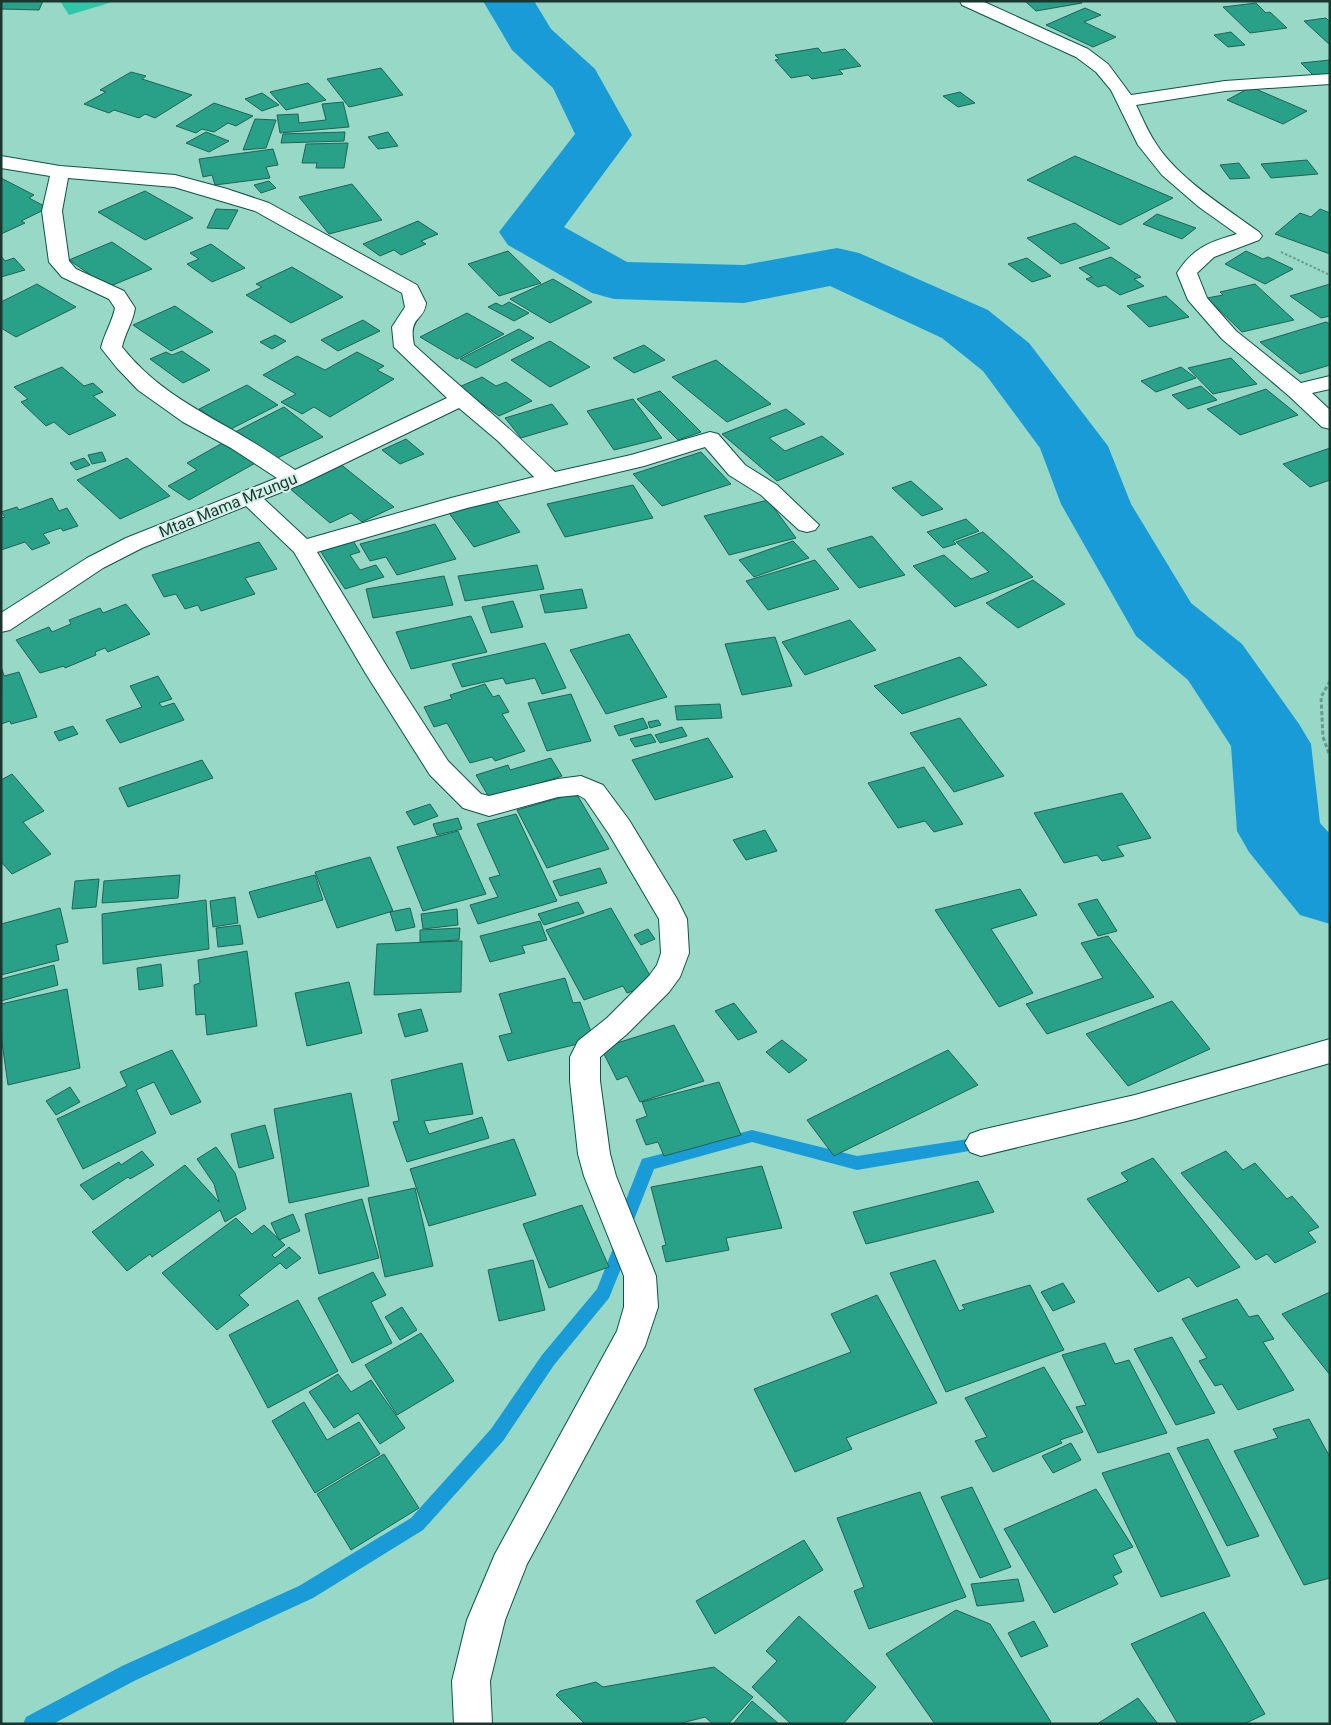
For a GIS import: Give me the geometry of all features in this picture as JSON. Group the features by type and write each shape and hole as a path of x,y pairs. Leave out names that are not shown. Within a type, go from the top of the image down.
{"street":[{"path":"968,1 1082,53 1102,68 1118,89 1147,145 1169,171 1206,203 1252,236"},
{"path":"1124,101 1226,86 1330,79"},
{"path":"1,162 60,172 174,181 220,193 262,207 410,289 416,299 416,307 402,326 404,347 461,399 506,436 550,480"},
{"path":"60,172 52,211 59,262 69,273 118,295 125,308 123,320 114,336 111,348 124,364 146,385 191,417 239,443 294,479"},
{"path":"1252,236 1207,251 1192,263 1187,273 1198,300 1229,335 1297,391 1330,422"},
{"path":"1297,391 1330,382"},
{"name":"Mtaa Mama Mzungu","path":"1,624 87,568 126,547 248,496 294,479 461,399"},
{"path":"303,548 459,503 636,461 710,439 737,470 769,490 807,524"},
{"path":"248,496 303,548 378,674 439,768 472,801 489,806 558,788 581,785 594,792 619,828 673,919 675,953 670,969 617,1026 590,1049 585,1057 585,1082 594,1154 600,1176 640,1276 641,1307 633,1335 513,1554 486,1620 471,1681 474,1724"},
{"path":"981,1143 1135,1107 1330,1051"}],"path":[{"path":"1252,236 1282,253 1330,275"},
{"path":"1330,681 1321,697 1324,737 1330,756"}],"green space":[{"path":"60,1 116,1 69,15"}],"building":[{"path":"1,1 43,1 39,10 1,9"},
{"path":"1025,1 1081,1 1082,3 1036,11"},
{"path":"1256,3 1266,13 1270,12 1287,28 1250,33 1223,7"},
{"path":"1085,8 1101,15 1084,22 1116,37 1093,47 1046,25"},
{"path":"1326,18 1330,22 1330,45 1304,21"},
{"path":"1231,32 1245,45 1228,47 1214,35"},
{"path":"818,48 822,53 845,49 861,66 839,70 843,74 812,79 808,75 791,78 775,60 779,59 775,55"},
{"path":"1330,60 1330,74 1314,76 1301,63"},
{"path":"381,68 403,95 349,107 327,79"},
{"path":"131,72 146,76 142,79 192,95 155,118 145,114 139,118 114,110 109,113 84,104 106,92 100,90"},
{"path":"308,83 326,100 286,110 270,92"},
{"path":"1251,87 1307,111 1283,124 1227,100"},
{"path":"960,92 975,103 958,107 943,96"},
{"path":"262,93 279,105 262,111 245,99"},
{"path":"343,102 349,127 280,133 277,115 298,114 299,123 326,120 322,104"},
{"path":"214,103 253,116 236,126 228,123 214,132 202,129 196,133 176,126"},
{"path":"255,119 276,120 266,148 243,150"},
{"path":"206,132 229,141 209,152 186,143"},
{"path":"345,132 344,141 281,143 283,134"},
{"path":"388,132 398,146 378,149 368,137"},
{"path":"348,143 344,168 316,168 317,163 302,163 306,144"},
{"path":"273,149 278,165 266,167 270,178 215,185 212,175 203,177 199,159"},
{"path":"1075,156 1173,198 1120,225 1027,180"},
{"path":"1307,160 1318,174 1271,178 1261,164"},
{"path":"1239,163 1250,178 1230,179 1220,165"},
{"path":"1,178 34,195 29,198 48,208 21,221 25,223 1,234"},
{"path":"269,181 276,188 261,193 254,185"},
{"path":"352,184 382,220 329,234 299,197"},
{"path":"145,191 193,218 145,240 98,212"},
{"path":"216,209 238,210 228,229 207,228"},
{"path":"1320,209 1330,213 1330,254 1275,234 1300,213 1311,217"},
{"path":"1157,214 1196,228 1182,239 1143,224"},
{"path":"418,221 438,234 421,241 426,244 401,255 394,250 380,256 363,244"},
{"path":"1075,223 1110,248 1061,264 1027,238"},
{"path":"112,242 152,269 108,287 69,260"},
{"path":"211,244 245,268 212,282 187,264 199,259 190,253"},
{"path":"508,251 541,283 499,296 468,264"},
{"path":"1246,251 1263,259 1268,257 1293,269 1265,284 1225,264"},
{"path":"1,256 5,261 14,258 25,270 1,277"},
{"path":"1111,257 1141,277 1134,279 1144,286 1120,295 1105,285 1098,287 1086,279 1092,277 1079,268"},
{"path":"1027,258 1051,276 1032,282 1008,264"},
{"path":"292,267 343,297 291,323 246,295 262,287 256,284"},
{"path":"553,279 592,302 550,323 510,299"},
{"path":"37,284 76,307 16,337 1,328 1,302"},
{"path":"1255,284 1294,320 1242,332 1207,298 1223,295 1220,292"},
{"path":"1330,284 1330,316 1321,318 1290,296"},
{"path":"1166,296 1189,317 1149,327 1127,306"},
{"path":"509,302 529,313 514,321 488,307 496,303 502,306"},
{"path":"175,306 213,332 171,351 133,325"},
{"path":"467,313 504,334 457,359 420,337"},
{"path":"363,320 380,331 338,351 321,340"},
{"path":"1326,322 1330,324 1330,365 1300,374 1260,342"},
{"path":"519,329 534,338 476,368 460,359"},
{"path":"275,335 286,341 272,349 260,342"},
{"path":"550,341 590,367 550,387 511,360"},
{"path":"644,345 665,360 634,373 613,358"},
{"path":"182,351 210,370 183,383 150,359 166,352 172,355"},
{"path":"357,352 384,366 377,370 394,379 330,417 314,407 302,414 281,402 296,394 263,375 297,356 325,370"},
{"path":"1231,358 1257,384 1213,394 1188,368"},
{"path":"716,360 771,404 727,422 672,377"},
{"path":"62,367 84,386 93,383 103,392 93,396 116,415 69,435 54,422 46,426 21,402 28,399 14,387"},
{"path":"1181,367 1196,378 1156,392 1141,381"},
{"path":"482,377 496,386 506,382 532,401 499,416 459,387"},
{"path":"247,385 278,405 229,430 199,409"},
{"path":"1201,386 1217,400 1188,409 1172,395"},
{"path":"1266,389 1298,415 1240,435 1207,409"},
{"path":"660,391 701,432 678,440 637,399"},
{"path":"633,399 662,438 614,450 587,411"},
{"path":"552,404 568,424 521,438 505,418"},
{"path":"284,407 323,437 277,458 235,432"},
{"path":"786,409 805,424 769,438 785,451 822,436 844,454 777,481 722,434"},
{"path":"406,439 424,454 400,464 382,450"},
{"path":"226,441 259,461 189,500 168,486 197,470 187,463"},
{"path":"1330,448 1330,480 1310,487 1283,464"},
{"path":"102,452 106,461 92,464 88,455"},
{"path":"701,452 731,484 662,506 633,474"},
{"path":"84,458 90,465 76,470 70,463"},
{"path":"127,458 170,496 120,519 77,480"},
{"path":"339,463 394,507 362,522 351,513 330,523 288,487"},
{"path":"911,481 943,509 922,516 892,488"},
{"path":"633,485 653,518 565,537 547,504"},
{"path":"52,498 59,511 67,508 78,526 63,531 61,528 43,534 50,543 32,550 25,542 1,550 1,518 5,517 1,512 17,507 19,510"},
{"path":"495,499 520,532 474,547 449,513"},
{"path":"768,500 796,538 729,555 704,516"},
{"path":"966,519 979,531 953,541 956,544 943,548 927,532"},
{"path":"435,524 456,559 397,575 386,557 370,561 360,544"},
{"path":"983,532 1033,577 955,607 913,566 944,555 971,579 989,572 956,542"},
{"path":"872,536 905,575 859,588 827,549"},
{"path":"352,539 360,552 350,555 360,570 376,565 384,577 345,589 319,549"},
{"path":"793,541 809,558 754,577 739,560"},
{"path":"259,542 277,569 245,578 255,594 201,611 198,605 185,609 176,594 164,597 152,575"},
{"path":"815,560 839,589 768,610 746,581"},
{"path":"537,565 544,589 465,601 458,576"},
{"path":"444,576 453,605 373,618 366,589"},
{"path":"1033,580 1065,604 1018,628 986,603"},
{"path":"582,589 587,608 545,613 540,595"},
{"path":"513,601 523,627 491,633 482,607"},
{"path":"126,604 150,634 108,652 105,648 95,652 96,655 65,668 64,666 40,673 16,640 49,627 52,632 71,624 69,620 100,608 103,613"},
{"path":"471,616 487,652 411,669 396,632"},
{"path":"850,620 876,650 805,675 782,642"},
{"path":"629,634 667,697 606,714 570,650"},
{"path":"775,637 792,686 742,695 725,644"},
{"path":"545,643 566,688 542,694 535,678 506,684 503,678 462,687 452,664"},
{"path":"960,657 987,685 902,714 874,686"},
{"path":"2,669 4,676 19,672 37,717 11,724 10,721 1,724"},
{"path":"158,676 172,699 159,703 162,707 174,703 184,720 120,743 106,720 142,707 130,686"},
{"path":"485,684 493,697 499,695 509,712 502,714 525,751 495,761 492,757 470,763 447,723 434,727 424,707 452,699 450,695"},
{"path":"571,694 591,741 547,751 528,703"},
{"path":"720,704 722,718 677,720 675,706"},
{"path":"643,718 648,728 619,736 614,726"},
{"path":"960,718 1004,776 954,792 910,733"},
{"path":"658,720 661,725 650,728 648,722"},
{"path":"73,726 78,734 59,741 54,732"},
{"path":"682,727 687,736 660,743 655,735"},
{"path":"651,734 656,742 635,747 630,739"},
{"path":"708,738 733,777 655,800 632,760"},
{"path":"551,758 562,776 490,799 476,775 508,765 510,770"},
{"path":"202,760 213,778 128,807 119,788"},
{"path":"924,767 963,824 934,832 925,821 898,828 868,783"},
{"path":"12,774 44,811 23,822 51,854 12,874 1,862 1,780"},
{"path":"576,793 609,849 547,868 517,810"},
{"path":"1122,793 1151,838 1117,846 1124,856 1102,861 1097,855 1064,863 1034,813"},
{"path":"430,804 438,816 414,825 406,812"},
{"path":"516,814 557,901 478,924 470,905 498,897 489,878 500,875 477,824"},
{"path":"458,818 462,829 437,835 433,824"},
{"path":"765,830 777,851 746,860 733,840"},
{"path":"458,831 486,894 423,911 397,847"},
{"path":"370,857 393,911 337,928 315,872"},
{"path":"600,868 607,883 560,896 553,881"},
{"path":"180,875 178,898 102,903 104,881"},
{"path":"315,875 323,900 258,918 249,892"},
{"path":"99,879 96,907 72,909 75,881"},
{"path":"1020,889 1037,915 991,929 1033,993 999,1007 935,910"},
{"path":"235,897 238,923 213,927 210,901"},
{"path":"1097,899 1117,931 1098,936 1078,904"},
{"path":"206,900 209,949 103,964 102,914"},
{"path":"578,902 584,913 544,925 538,914"},
{"path":"60,908 68,942 56,945 59,960 1,975 1,924"},
{"path":"410,908 415,927 396,931 390,912"},
{"path":"611,908 655,984 627,993 623,986 584,1000 546,930"},
{"path":"457,909 458,925 423,929 421,914"},
{"path":"540,921 547,940 522,946 525,953 490,962 480,936"},
{"path":"240,925 243,944 218,947 216,928"},
{"path":"460,928 459,940 420,942 420,930"},
{"path":"648,929 655,939 641,945 634,935"},
{"path":"1108,936 1154,997 1047,1034 1026,1004 1103,978 1081,943"},
{"path":"462,941 461,992 374,995 377,944"},
{"path":"247,951 257,1026 207,1035 205,1014 196,1015 194,985 200,983 198,960"},
{"path":"161,964 163,986 139,990 137,968"},
{"path":"54,965 58,985 1,1001 1,979"},
{"path":"565,978 573,1003 580,1002 594,1040 508,1061 499,1036 512,1033 499,994"},
{"path":"349,982 362,1033 307,1046 295,993"},
{"path":"67,989 80,1068 8,1085 1,1035 1,1004"},
{"path":"1172,1001 1210,1049 1128,1086 1086,1034"},
{"path":"734,1003 757,1032 738,1040 715,1011"},
{"path":"421,1009 428,1031 405,1037 398,1014"},
{"path":"674,1025 704,1081 640,1102 627,1076 617,1080 601,1048"},
{"path":"782,1040 807,1060 789,1073 766,1052"},
{"path":"172,1050 201,1102 171,1115 154,1082 136,1090 156,1133 83,1169 57,1119 127,1086 120,1072"},
{"path":"948,1050 978,1085 834,1156 807,1120"},
{"path":"462,1063 473,1114 424,1121 429,1134 482,1117 489,1138 407,1162 393,1122 399,1121 391,1080"},
{"path":"719,1082 741,1135 664,1156 658,1142 646,1145 636,1120 647,1116 642,1102"},
{"path":"70,1087 80,1102 56,1115 46,1101"},
{"path":"351,1093 369,1186 289,1203 274,1109"},
{"path":"265,1125 274,1158 239,1168 231,1134"},
{"path":"514,1139 536,1195 429,1226 410,1169"},
{"path":"216,1147 235,1173 246,1209 225,1222 220,1210 152,1257 150,1254 127,1271 92,1232 185,1165 219,1202 214,1184 197,1159"},
{"path":"142,1151 154,1165 130,1179 128,1177 93,1200 80,1185 119,1162 121,1165"},
{"path":"1226,1151 1243,1170 1255,1163 1287,1199 1292,1196 1319,1227 1308,1232 1316,1242 1275,1263 1267,1254 1256,1260 1181,1173"},
{"path":"1153,1158 1240,1267 1197,1287 1189,1277 1158,1292 1087,1199 1128,1181 1121,1173"},
{"path":"762,1166 782,1228 726,1238 729,1250 666,1262 662,1246 666,1245 651,1187"},
{"path":"978,1181 994,1212 866,1244 853,1212"},
{"path":"415,1188 433,1266 385,1277 368,1198"},
{"path":"362,1199 379,1258 319,1274 305,1214"},
{"path":"582,1205 609,1267 549,1288 523,1224"},
{"path":"293,1214 300,1231 279,1240 271,1223"},
{"path":"236,1218 252,1234 264,1225 285,1245 272,1255 275,1258 289,1247 301,1258 286,1269 280,1263 239,1295 249,1305 217,1330 162,1273"},
{"path":"533,1260 545,1310 499,1321 488,1270"},
{"path":"935,1260 959,1311 965,1309 962,1305 1030,1285 1064,1350 946,1392 890,1273"},
{"path":"373,1272 386,1295 371,1302 392,1343 352,1363 318,1298"},
{"path":"1063,1283 1075,1302 1053,1311 1041,1292"},
{"path":"1330,1292 1330,1375 1282,1314"},
{"path":"877,1295 937,1403 846,1438 852,1449 795,1472 754,1389 851,1352 831,1314"},
{"path":"1237,1299 1249,1317 1258,1315 1274,1339 1263,1342 1294,1390 1238,1410 1222,1384 1215,1386 1199,1361 1207,1358 1182,1319"},
{"path":"298,1300 338,1371 268,1408 229,1335"},
{"path":"402,1307 417,1330 400,1340 385,1317"},
{"path":"421,1333 454,1381 397,1415 365,1365"},
{"path":"1172,1337 1215,1413 1176,1425 1134,1349"},
{"path":"1105,1343 1115,1364 1129,1360 1167,1433 1098,1453 1076,1407 1086,1405 1062,1355"},
{"path":"1044,1367 1083,1432 1060,1440 1062,1443 993,1472 975,1441 987,1437 965,1398"},
{"path":"338,1374 351,1392 371,1380 405,1428 380,1444 358,1413 334,1428 309,1392"},
{"path":"304,1402 327,1440 359,1422 380,1454 315,1493 272,1421"},
{"path":"1309,1419 1330,1457 1330,1578 1304,1585 1234,1451 1278,1438 1273,1429"},
{"path":"1208,1439 1259,1536 1227,1546 1177,1448"},
{"path":"1071,1443 1081,1460 1053,1473 1042,1456"},
{"path":"1169,1453 1230,1576 1161,1597 1102,1473"},
{"path":"384,1454 419,1508 351,1550 317,1494"},
{"path":"972,1487 1011,1567 980,1578 941,1497"},
{"path":"1096,1489 1133,1547 1113,1555 1122,1572 1113,1576 1118,1584 1054,1613 1004,1529"},
{"path":"920,1492 966,1597 869,1629 854,1591 864,1587 837,1518"},
{"path":"804,1540 823,1570 715,1634 696,1601"},
{"path":"1018,1579 1024,1601 977,1606 971,1584"},
{"path":"956,1610 990,1624 1051,1722 1049,1724 935,1724 886,1654"},
{"path":"1204,1612 1265,1714 1244,1724 1178,1724 1131,1644"},
{"path":"799,1616 876,1687 843,1724 791,1724 752,1687 777,1661 766,1651"},
{"path":"1034,1621 1048,1646 1021,1657 1008,1633"},
{"path":"714,1667 753,1697 728,1724 713,1724 705,1717 678,1724 585,1724 556,1695 560,1691 596,1682 603,1687"},
{"path":"1138,1698 1158,1724 1097,1724"},
{"path":"752,1701 779,1724 733,1724"}],"waterway":[{"path":"508,1 531,39 576,80 604,135 529,232 614,280 744,284 837,266 965,324 1006,357 1074,446 1096,504 1163,619 1215,662 1271,744 1279,831 1330,892"},
{"path":"33,1724 129,1673 306,1592 417,1524 497,1435 548,1360 603,1293 620,1251 622,1230 648,1164 752,1136 857,1163 981,1143"}]}
